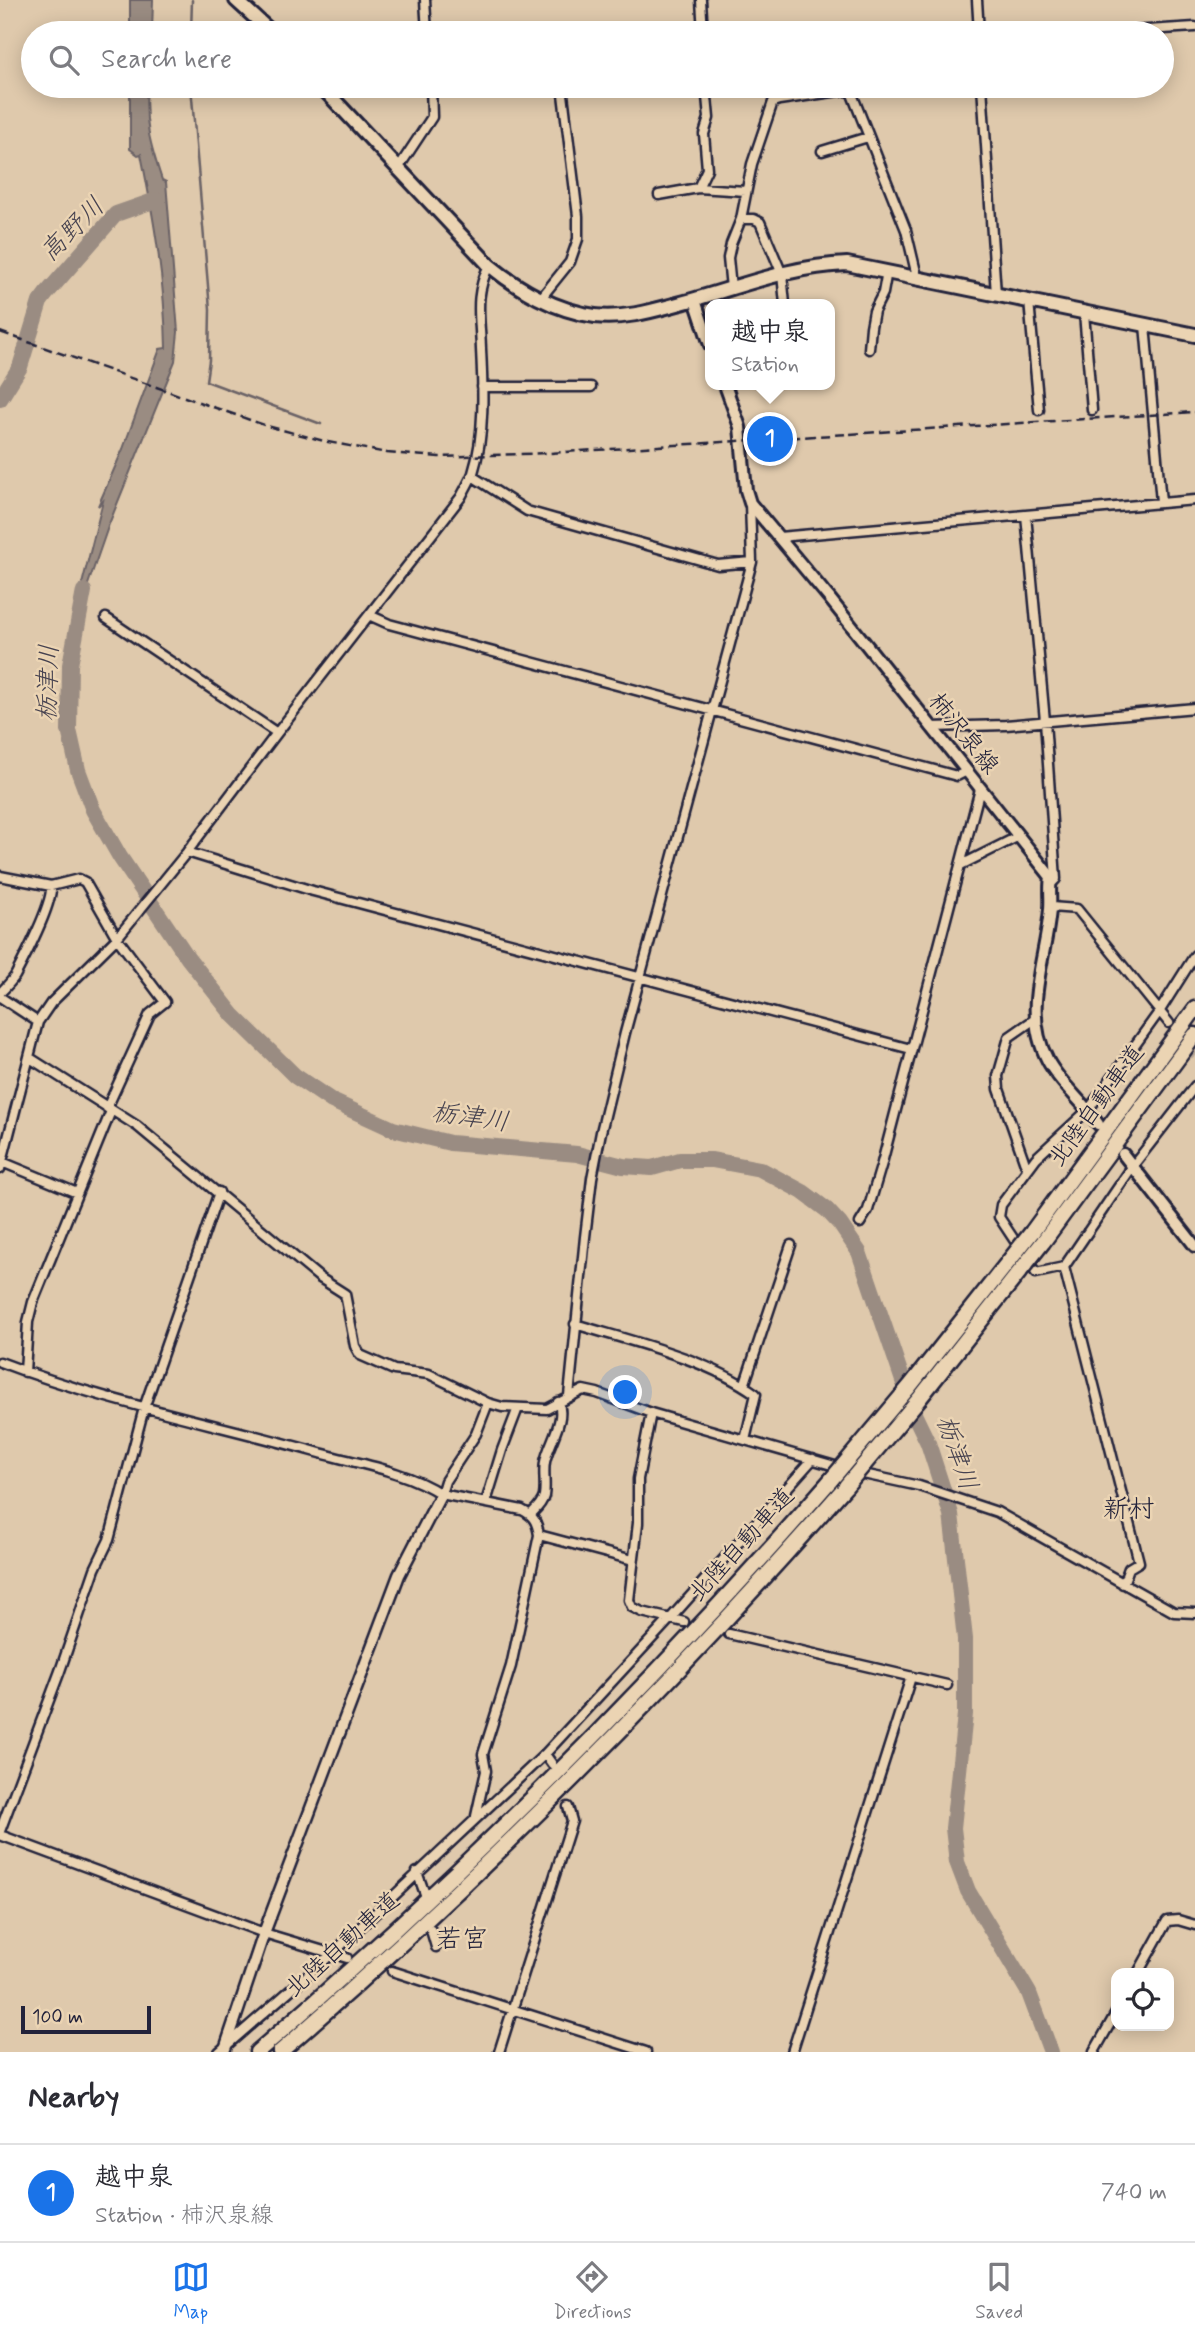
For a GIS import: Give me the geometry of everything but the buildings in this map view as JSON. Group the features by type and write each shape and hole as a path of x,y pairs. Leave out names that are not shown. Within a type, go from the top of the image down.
{"highway":[{"name":"北陸自動車道","path":"280,2052 404,1942 554,1800 698,1651 846,1486 927,1389 1038,1237 1195,1009"},
{"name":"北陸自動車道","path":"257,2052 388,1936 545,1788 686,1642 830,1481 1038,1237 1195,1035"}],"main road":[{"path":"236,0 259,21"},
{"path":"332,98 489,265 508,280 562,307 589,314 628,316 817,265 847,264 1195,335"},
{"path":"695,300 705,330"},
{"path":"727,390 740,427 746,490 750,503"},
{"name":"柿沢泉線","path":"750,503 1051,877 1051,907 1037,990 1035,1019 1040,1046 1068,1089 1089,1110 1098,1124"},
{"path":"1123,1154 1195,1246"}],"street":[{"path":"425,0 426,21"},
{"path":"701,0 702,21"},
{"path":"977,0 978,21"},
{"path":"1174,28 1195,27"},
{"path":"397,170 432,117 431,98"},
{"path":"541,298 570,262 578,239 578,216 563,98"},
{"path":"698,188 707,169 704,134 709,118 707,98"},
{"path":"731,288 728,258 741,219 752,164 773,102 792,98"},
{"path":"854,98 906,230 915,277"},
{"path":"983,98 996,294"},
{"path":"822,151 869,137"},
{"path":"659,195 698,188 746,191"},
{"path":"741,219 760,222 782,274 784,299"},
{"path":"77,1193 1,1166 3,1143 30,1058 38,1023 51,1003 117,938 165,880 461,497 472,476 478,456 482,387 478,304 481,282 489,265"},
{"path":"869,349 874,311 883,293 887,271"},
{"path":"1029,301 1039,410"},
{"path":"1084,313 1092,410"},
{"path":"1145,325 1161,502"},
{"path":"482,387 591,387"},
{"path":"472,476 527,512 718,565 752,562"},
{"path":"779,537 1195,500"},
{"path":"569,1396 592,1178 601,1132 752,562 750,503"},
{"path":"1026,515 1056,879 1049,886"},
{"path":"369,615 389,624 957,776 967,771"},
{"path":"106,618 277,733"},
{"path":"931,727 1045,721 1195,708"},
{"path":"860,1223 868,1210 882,1163 980,789"},
{"path":"961,865 1018,836"},
{"path":"187,852 313,891 911,1049"},
{"path":"1,878 51,886 79,879 85,882 117,938 164,1002 150,1014 33,1302 28,1322 25,1372"},
{"path":"38,1023 0,995 13,978 50,902 51,886"},
{"path":"1051,907 1077,909 1169,1023"},
{"path":"1195,956 1089,1110 1027,1169 1001,1205 999,1217 1036,1273 1064,1267 1132,1167 1195,1086"},
{"path":"1027,1169 999,1089 998,1076 1009,1037 1035,1019"},
{"path":"30,1058 137,1126 320,1278 345,1294 355,1346 360,1355 394,1370 429,1374 488,1403 518,1408 547,1409 583,1390 597,1393 651,1413 869,1476 919,1486 972,1502 997,1511 1174,1612 1195,1613"},
{"path":"219,1192 144,1408 108,1541 95,1569 0,1833 264,1933 346,1958"},
{"path":"744,1386 791,1245"},
{"path":"1064,1267 1139,1562 1129,1568 1123,1584"},
{"path":"575,1324 677,1355 756,1394 745,1440"},
{"path":"0,1362 144,1408 385,1470 441,1494 531,1514 537,1523 539,1535 510,1667 483,1754 486,1771 476,1816"},
{"path":"531,1514 544,1497 545,1462 560,1417 561,1408 558,1402"},
{"path":"223,2050 264,1933 399,1575 441,1494 445,1481 476,1434 488,1403"},
{"path":"486,1502 518,1408"},
{"path":"651,1413 638,1479 638,1523 629,1600 632,1607 642,1612 684,1622"},
{"path":"223,2050 333,1953 545,1754 813,1460"},
{"path":"539,1535 634,1560"},
{"path":"729,1634 947,1685"},
{"path":"792,2052 911,1677"},
{"path":"545,1754 552,1764"},
{"path":"499,2052 572,1821 568,1807"},
{"path":"417,1872 425,1894"},
{"path":"1141,1968 1167,1921 1178,1920 1195,1925"},
{"path":"431,1930 436,1947"},
{"path":"392,1971 646,2052"},
{"path":"1094,2052 1111,2022"}],"shaded area":[{"path":"130,0 153,0 152,21 130,21"},
{"path":"130,98 147,98 146,111 154,155 162,180 166,182 178,332 175,361 109,524 74,625 103,501 98,506 123,449 160,349 166,348 161,275 150,202 141,154 138,155 130,149"}],"waterway":[{"path":"191,21 192,0"},
{"path":"192,98 210,309 206,381 321,424"},
{"name":"高野川","path":"0,399 20,367 40,302 46,294 116,214 156,200"},
{"path":"735,390 743,422"},
{"name":"栃津川","path":"84,591 70,665 69,730 78,770 93,810 120,857 188,958 233,1015 295,1076 332,1101 393,1129 450,1143 577,1154 623,1166 652,1168 680,1160 712,1160 760,1169 803,1192 827,1210 859,1252 951,1514 965,1639 965,1714 953,1828 957,1862 968,1891 1029,1993 1051,2052"}],"tunnel":[{"path":"1175,1031 1195,1057"}],"railway":[{"path":"0,332 267,426 328,442 387,453 439,457 549,453 1195,412"}],"place":[{"name":"越中泉","path":"770,439"}],"district":[{"name":"新村","path":"1129,1510"},
{"name":"若宮","path":"462,1940"}]}
